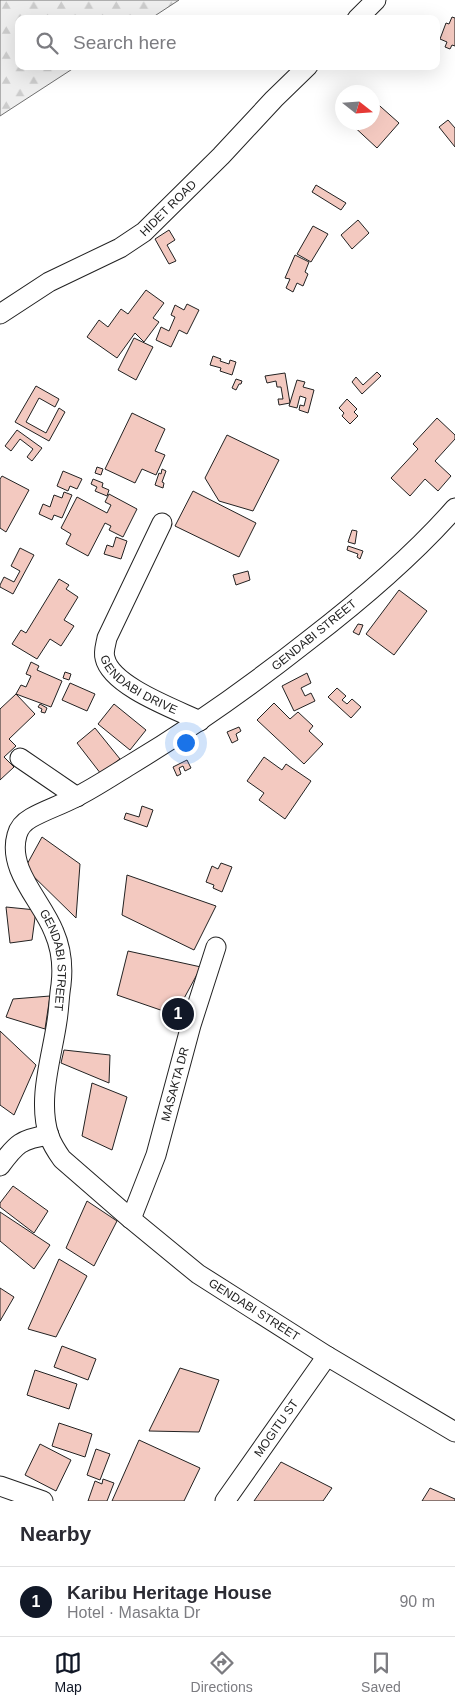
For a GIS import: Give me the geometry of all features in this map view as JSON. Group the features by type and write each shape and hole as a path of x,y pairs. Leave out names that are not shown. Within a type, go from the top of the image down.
{"street":[{"path":"361,15 376,0"},
{"name":"HIDET ROAD","path":"0,314 50,282 120,248 144,232 304,70"},
{"name":"GENDABI STREET","path":"455,508 410,554 342,614 275,667 200,721 77,797 30,818 17,836 14,852 19,869 54,932 61,962 62,976 57,1020 45,1098 48,1135 62,1159 131,1220 198,1274 327,1356 455,1432"},
{"name":"GENDABI DRIVE","path":"162,523 107,638 104,657 111,670 125,684 200,721"},
{"path":"20,758 77,797"},
{"name":"MASAKTA DR","path":"131,1220 156,1155 191,1025 216,947"},
{"path":"0,1166 20,1142 48,1135"},
{"name":"MOGITU ST","path":"225,1501 327,1356"},
{"path":"0,1486 43,1501"}],"green space":[{"path":"0,0 179,0 156,15 15,15 15,70 71,70 0,116"}],"building":[{"path":"452,17 455,18 455,46 452,45 450,49 445,47 447,42 440,39 446,23 449,24"},
{"path":"380,106 399,123 377,148 358,130 380,130"},
{"path":"448,120 455,128 455,147 439,127"},
{"path":"316,185 346,203 341,210 312,192"},
{"path":"358,220 369,233 352,249 341,235"},
{"path":"313,226 328,234 311,262 297,254"},
{"path":"169,230 175,240 167,245 176,261 169,264 155,239"},
{"path":"295,255 309,262 305,272 308,274 303,286 297,283 293,292 286,288 290,279 285,278"},
{"path":"146,290 164,303 153,318 159,322 144,342 135,333 117,358 87,337 99,320 108,327 121,309 128,314"},
{"path":"187,304 199,310 187,334 179,330 171,347 156,340 161,327 169,331 175,317 171,315 175,305 184,310"},
{"path":"134,338 153,347 136,380 118,370"},
{"path":"213,356 229,364 230,360 236,362 232,375 220,371 221,368 210,365"},
{"path":"377,372 381,376 362,394 352,382 356,377 363,385"},
{"path":"285,373 290,403 279,405 278,399 283,399 281,387 277,387 276,381 267,383 265,376"},
{"path":"236,379 242,381 236,390 232,388"},
{"path":"297,380 305,382 303,387 314,390 308,413 299,410 300,405 304,406 306,398 300,396 297,408 289,406"},
{"path":"36,386 59,399 55,407 39,398 26,422 46,433 59,408 65,412 49,441 15,422"},
{"path":"347,399 357,409 354,412 358,416 350,424 342,416 344,413 339,408"},
{"path":"132,413 165,429 155,451 165,455 156,475 142,469 135,483 105,469"},
{"path":"437,418 455,435 455,439 435,461 451,476 438,491 425,479 410,496 391,478 418,449 413,444"},
{"path":"17,430 42,448 32,461 27,457 33,449 20,439 11,451 5,446"},
{"path":"227,435 279,460 253,511 219,501 205,478"},
{"path":"97,467 103,469 101,475 95,473"},
{"path":"162,469 166,471 162,482 164,483 163,488 155,485"},
{"path":"63,471 82,479 77,489 70,486 68,491 57,486"},
{"path":"2,476 29,490 6,532 0,528 0,479"},
{"path":"93,479 103,483 102,487 109,490 107,496 95,491 97,487 91,484"},
{"path":"193,491 256,523 239,557 175,526"},
{"path":"64,492 72,495 62,518 54,515 52,520 39,514 43,504 50,507 54,495 62,498"},
{"path":"109,494 137,509 123,537 109,530 111,526 105,523 88,556 66,544 71,534 61,528 77,497 107,513 111,505 105,502"},
{"path":"352,530 357,531 355,544 348,542"},
{"path":"116,537 127,541 121,559 104,554 107,545 113,547"},
{"path":"348,546 363,551 360,559 357,557 358,554 347,550"},
{"path":"20,548 34,555 13,594 0,587 0,585 4,577 14,582 20,571 11,566"},
{"path":"248,571 250,580 236,585 233,575"},
{"path":"59,579 69,585 66,589 78,597 64,620 74,626 61,646 50,639 37,659 12,644 21,630 26,633"},
{"path":"399,590 427,611 394,655 366,634"},
{"path":"358,624 363,625 359,635 353,632"},
{"path":"31,662 39,666 37,670 62,681 51,707 16,694 21,685 26,687 31,676 26,674"},
{"path":"65,672 71,674 69,680 63,678"},
{"path":"307,673 311,683 301,688 305,696 311,693 315,701 294,711 282,686"},
{"path":"70,683 95,694 87,711 62,700"},
{"path":"337,688 346,696 342,700 347,704 352,699 361,707 351,718 328,697"},
{"path":"16,694 35,714 9,739 16,746 4,757 14,767 0,780 0,709"},
{"path":"274,703 290,719 298,712 313,726 309,731 323,744 304,764 257,720"},
{"path":"40,704 47,708 45,713 41,712 42,709 38,707"},
{"path":"114,704 146,730 130,750 98,724"},
{"path":"239,727 241,731 236,734 238,740 232,743 227,732"},
{"path":"95,728 120,759 101,774 77,743"},
{"path":"264,757 282,770 286,764 311,781 285,819 259,800 264,793 247,781"},
{"path":"187,760 191,768 185,771 183,766 179,768 181,774 177,776 173,767"},
{"path":"142,806 153,810 147,827 124,819 126,813 139,817"},
{"path":"42,837 80,864 76,918 25,868"},
{"path":"221,863 232,867 222,892 213,888 214,885 206,882 212,866 218,869"},
{"path":"127,875 216,906 194,950 122,915"},
{"path":"6,907 36,910 32,940 10,943"},
{"path":"128,951 201,967 175,1015 117,995"},
{"path":"50,996 45,1029 6,1017 13,999"},
{"path":"0,1031 36,1065 14,1115 0,1105"},
{"path":"64,1050 110,1055 109,1083 61,1063"},
{"path":"92,1083 127,1097 112,1150 82,1136"},
{"path":"13,1186 48,1211 34,1233 0,1207 0,1203"},
{"path":"87,1201 117,1221 94,1266 66,1248"},
{"path":"0,1212 50,1245 34,1269 0,1241"},
{"path":"59,1259 87,1276 56,1337 28,1329"},
{"path":"0,1288 14,1297 0,1321"},
{"path":"62,1346 96,1359 88,1380 54,1367"},
{"path":"180,1368 219,1380 199,1432 149,1431"},
{"path":"35,1370 77,1384 69,1409 27,1395"},
{"path":"59,1423 92,1434 85,1457 52,1446"},
{"path":"139,1440 200,1468 184,1501 112,1501"},
{"path":"40,1444 71,1460 56,1491 25,1475"},
{"path":"96,1449 110,1454 100,1480 87,1475"},
{"path":"281,1462 332,1488 323,1501 254,1501"},
{"path":"103,1479 114,1483 107,1501 88,1501 95,1481 102,1484"},
{"path":"430,1488 455,1499 455,1501 422,1501"}],"place":[{"name":"Karibu Heritage House","path":"178,1014"}]}
